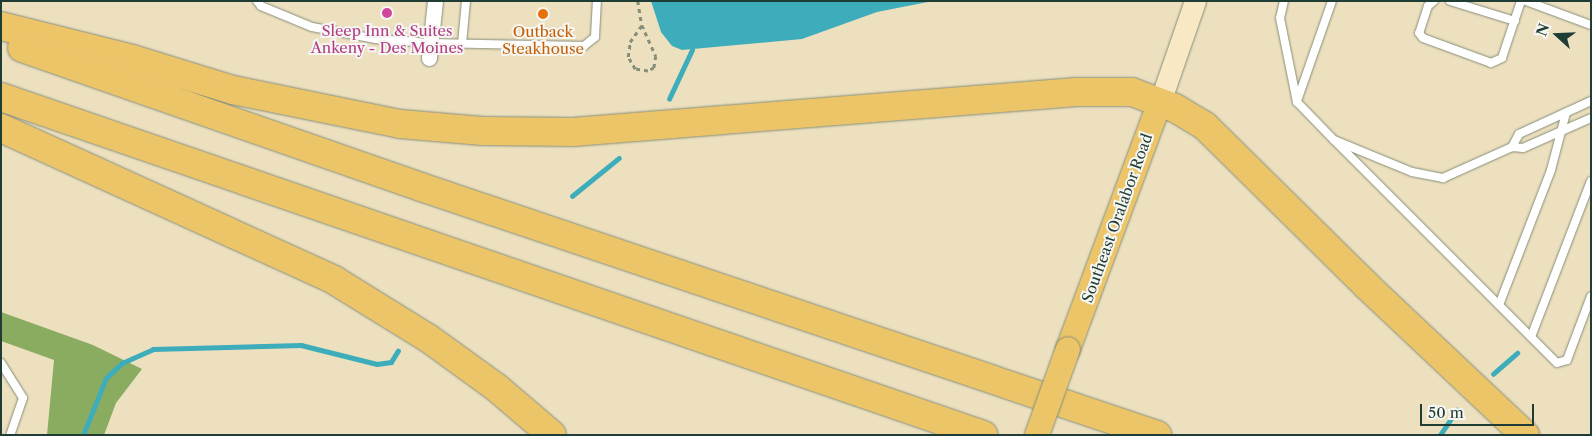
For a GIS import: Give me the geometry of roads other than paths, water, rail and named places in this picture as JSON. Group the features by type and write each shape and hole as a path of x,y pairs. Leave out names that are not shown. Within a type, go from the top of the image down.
{"highway":[{"path":"1,26 132,59 233,90 400,124 483,131 573,132 1076,92 1132,92 1160,102 1205,126 1374,293 1525,435"},
{"path":"1,40 431,190 1156,435"},
{"path":"1,97 983,435"},
{"path":"1,128 334,280 428,338 497,388 552,435"}],"main road":[{"name":"Southeast Oralabor Road","path":"1037,435 1160,102 1194,1"}],"street":[{"path":"430,51 435,1"}],"lane":[{"path":"257,1 261,6 312,28 430,51 462,44 584,46 595,37 597,1"},
{"path":"462,44 466,1"},
{"path":"1284,1 1280,18 1297,102 1557,363 1567,360 1591,296"},
{"path":"1297,102 1332,1"},
{"path":"1434,1 1428,6 1419,33 1423,38 1491,63 1502,58 1522,1"},
{"path":"1450,1 1515,21"},
{"path":"1526,1 1591,25"},
{"path":"1512,147 1519,134 1591,101"},
{"path":"1499,305 1550,170 1566,112"},
{"path":"1334,140 1412,172 1443,178 1512,147 1523,148 1591,118"},
{"path":"1532,337 1591,180"},
{"path":"1,362 23,398 10,435"}],"water":[{"path":"651,1 933,1 877,12 802,39 682,50 672,46 661,32"}],"waterway":[{"path":"669,99 692,50"},
{"path":"572,196 619,158"},
{"path":"83,435 106,378 122,363 153,349 301,345 377,364 391,362 398,351"},
{"path":"1493,374 1517,353"},
{"path":"1440,435 1457,410"}],"place":[{"name":"Sleep Inn & Suites Ankeny - Des Moines","path":"387,13"},
{"name":"Outback Steakhouse","path":"543,14"}]}
